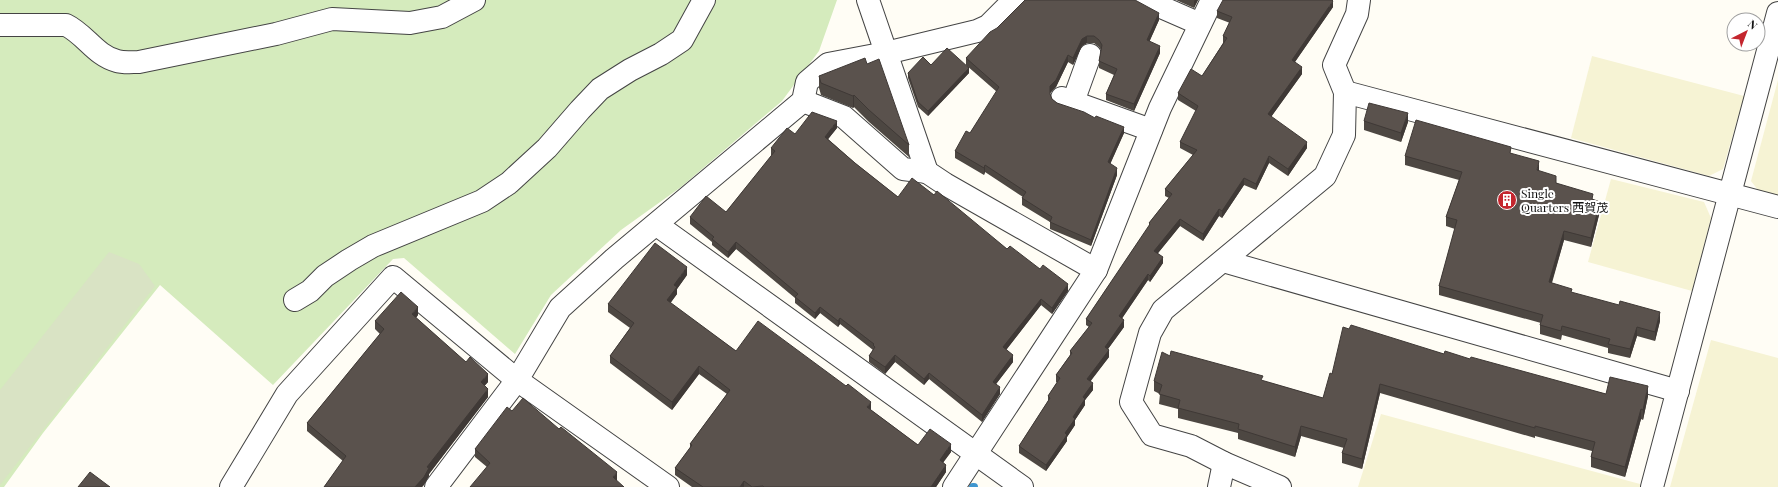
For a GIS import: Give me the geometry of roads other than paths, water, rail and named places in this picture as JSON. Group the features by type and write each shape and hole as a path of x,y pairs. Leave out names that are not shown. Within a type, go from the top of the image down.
{"street":[{"path":"0,25 66,25 75,30 103,56 117,61 139,62 276,34 332,19 410,23 442,17 474,0"},
{"path":"294,300 310,291 325,276 373,246 482,200 509,183 547,148 600,89 630,70 661,54 682,40 704,0"},
{"path":"868,0 927,172"},
{"path":"436,487 517,380 560,308 614,260 804,101 807,82 828,64 886,53 977,31 988,26 1014,0"},
{"path":"1146,0 1200,24"},
{"path":"954,487 1096,270 1160,108 1212,0"},
{"path":"1280,487 1224,463 1191,446 1152,435 1131,402 1150,333 1163,310 1325,176 1344,135 1345,92 1334,65 1358,14 1359,0"},
{"path":"1652,487 1778,13"},
{"path":"1090,55 1067,100 1151,130"},
{"path":"1345,92 1778,207"},
{"path":"804,101 844,117 903,169 927,172 945,184 1096,270"},
{"path":"657,225 1022,487"},
{"path":"1222,261 1678,391"},
{"path":"231,487 287,394 393,277 517,380 668,487"},
{"path":"1219,487 1224,463"}],"place":[{"name":"Single Quarters 西賀茂","path":"1507,200"}]}
